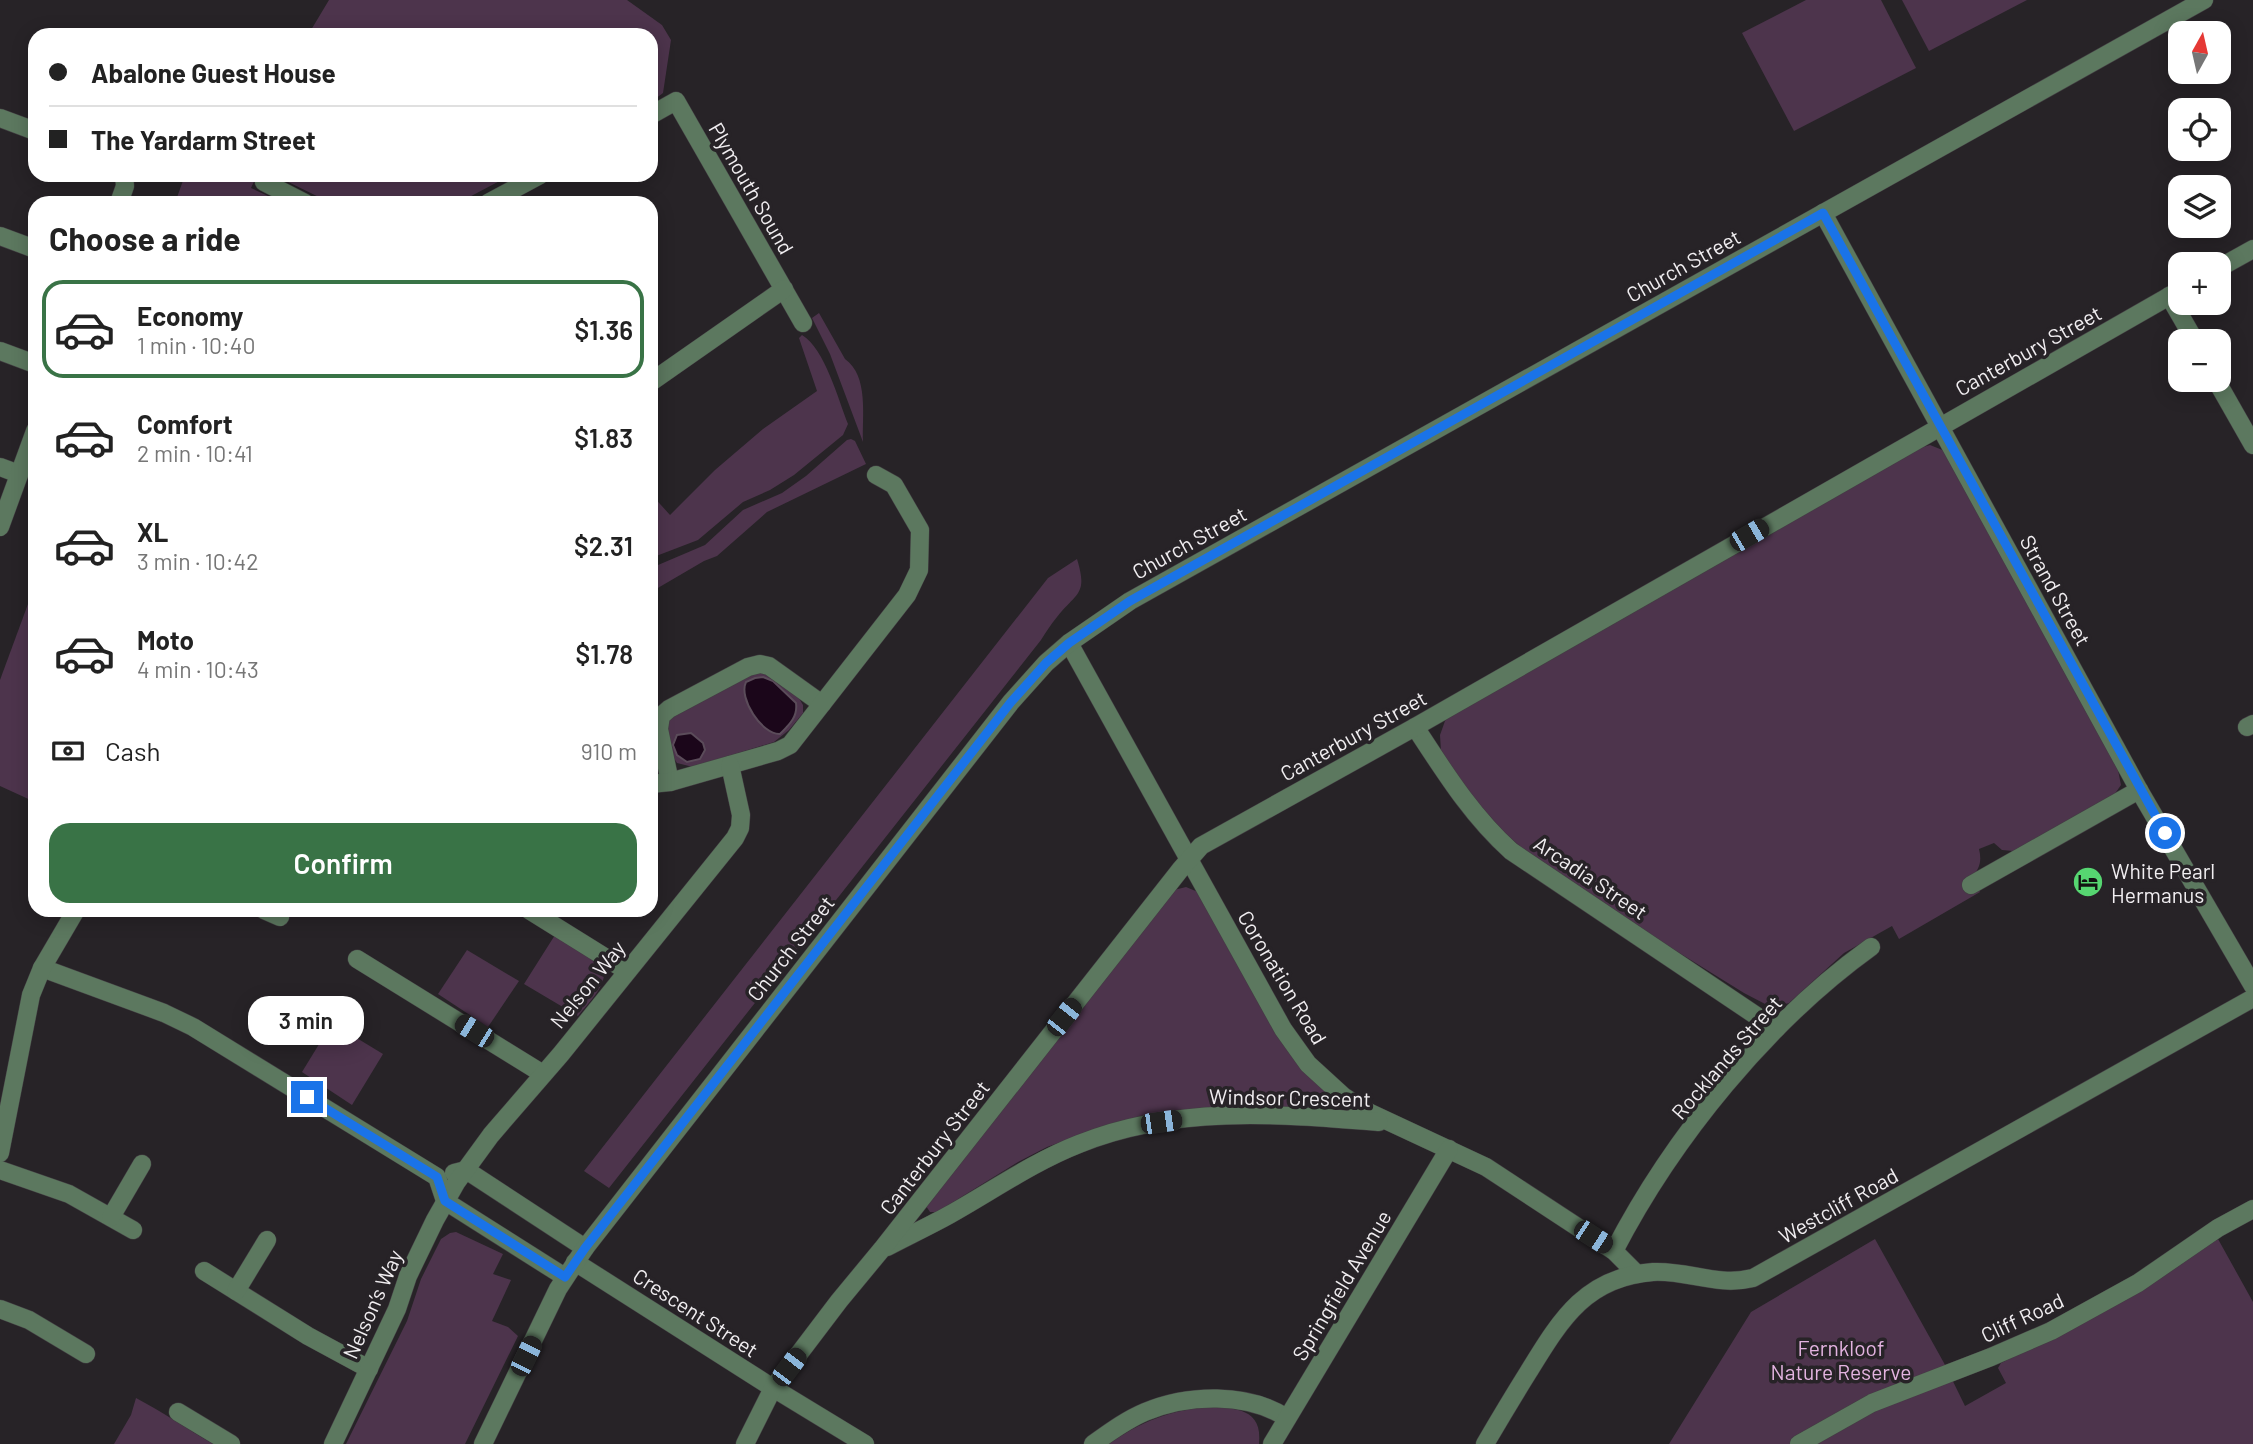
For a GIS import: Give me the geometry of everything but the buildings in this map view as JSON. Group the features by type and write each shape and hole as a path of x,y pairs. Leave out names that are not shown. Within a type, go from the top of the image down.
{"street":[{"name":"Church Street","path":"483,1444 565,1277 580,1255 1011,702 1046,663 1069,643 1130,601 1823,213 2178,6 2204,0"},
{"name":"Plymouth Sound","path":"658,111 676,101 803,323"},
{"path":"0,118 28,128"},
{"path":"264,182 291,196"},
{"path":"501,196 527,182"},
{"name":"Strand Street","path":"1823,213 2139,790 2253,986"},
{"path":"0,236 28,246"},
{"path":"2231,261 2253,249"},
{"path":"658,377 784,289"},
{"name":"Canterbury Street","path":"745,1444 773,1388 839,1301 1201,846 1415,727 2168,297"},
{"path":"0,351 28,361"},
{"path":"2223,392 2253,445"},
{"path":"0,527 28,450"},
{"path":"0,467 19,474"},
{"path":"658,783 785,749 907,595 919,570 918,524 894,485 876,475"},
{"name":"Coronation Road","path":"1069,643 1295,1047 1323,1079 1366,1111 1486,1167 1614,1251 1637,1274"},
{"path":"670,782 659,729 661,716 669,709 748,667 760,664 769,666 822,704"},
{"name":"Arcadia Street","path":"1415,727 1465,801 1485,826 1511,851 1776,1029"},
{"name":"Nelson Way","path":"461,1176 491,1135 735,838 740,828 741,815 730,765"},
{"path":"1971,884 2139,790"},
{"path":"0,1153 31,995 42,968 72,917"},
{"path":"540,917 626,971"},
{"name":"Rocklands Street","path":"1614,1251 1633,1215 1700,1115 1776,1029 1844,967 1871,947"},
{"path":"357,959 543,1074"},
{"path":"42,968 180,1020 437,1177 461,1176"},
{"name":"Westcliff Road","path":"1485,1444 1565,1315 1590,1292 1605,1284 1637,1274 1665,1272 1723,1282 1754,1278 2253,998"},
{"name":"Windsor Crescent","path":"882,1250 1059,1152 1121,1130 1175,1120 1221,1116 1288,1116 1390,1123"},
{"name":"Springfield Avenue","path":"1272,1444 1449,1149"},
{"path":"111,1217 142,1164"},
{"path":"0,1170 69,1194 133,1230"},
{"name":"Crescent Street","path":"461,1176 773,1388 865,1444"},
{"name":"Nelson’s Way","path":"333,1444 397,1310 408,1276 445,1201 461,1176"},
{"path":"437,1177 445,1201 565,1277"},
{"name":"Cliff Road","path":"1799,1444 1872,1403 2051,1331 2138,1283 2218,1228 2253,1209"},
{"path":"236,1291 267,1240"},
{"path":"204,1271 308,1336 369,1369"},
{"path":"0,1308 29,1320 86,1354"},
{"path":"1093,1444 1129,1420 1155,1409 1200,1399 1239,1401 1276,1411 1287,1418"},
{"path":"178,1412 231,1444"}],"green space":[{"path":"329,0 627,0 662,25 671,40 663,93 658,97 658,28 312,28"},
{"path":"1806,0 1881,0 1916,68 1794,131 1742,33"},
{"path":"1902,0 2027,0 1929,51"},
{"path":"182,182 254,182 251,188 268,196 178,196"},
{"path":"288,182 498,182 471,196 317,196"},
{"path":"819,313 845,359 858,375 863,397 863,442 830,354 812,318"},
{"path":"802,335 810,342 830,375 848,424 843,435 794,475 743,502 698,540 658,555 658,502 670,515 715,470 763,429 817,391 799,338"},
{"path":"847,440 855,441 866,464 767,512 717,556 658,588 658,565 705,545 743,510 782,493"},
{"path":"1930,445 1945,451 2118,770 2121,785 2114,795 2013,851 2002,850 1994,843 1979,849 1979,865 1970,878 1980,892 1899,939 1892,926 1844,953 1789,1003 1767,1005 1623,918 1523,849 1470,794 1441,751 1440,735 1449,715 1920,448"},
{"path":"1077,559 1081,580 1079,592 609,1188 584,1171 1048,578"},
{"path":"28,604 28,799 0,786 0,680"},
{"path":"766,672 797,695 803,705 803,713 789,730 774,742 693,767 677,763 669,750 667,720 671,715 750,674"},
{"path":"1186,887 1198,892 1329,1095 1330,1103 1322,1109 1223,1107 1101,1128 1047,1147 937,1212 930,1212 926,1206 1174,890"},
{"path":"555,935 604,965 601,986 578,1016 524,984"},
{"path":"467,950 519,981 488,1027 438,994"},
{"path":"332,1023 383,1054 352,1105 302,1072"},
{"path":"456,1232 503,1254 493,1274 511,1280 492,1321 508,1327 518,1336 465,1444 346,1444 407,1321 421,1279 441,1239"},
{"name":"Fernkloof Nature Reserve","path":"1875,1239 1965,1406 2006,1383 1998,1368 2001,1363 2126,1300 2218,1239 2253,1302 2253,1444 1669,1444 1751,1312"},
{"path":"136,1398 213,1444 114,1444 131,1415"},
{"path":"1208,1407 1237,1410 1252,1417 1257,1423 1259,1444 1109,1444 1156,1418"}],"shaded area":[{"path":"763,677 773,681 796,703 794,717 780,734 766,729 759,722 745,697 746,682"},
{"path":"691,733 703,743 705,750 700,759 687,762 677,755 673,745 677,735"}],"place":[{"name":"White Pearl Hermanus","path":"2088,882"}],"route":[{"path":"307,1097 437,1177 445,1201 565,1277 1011,702 1046,663 1069,643 1130,601 1823,213 2165,833"}]}
